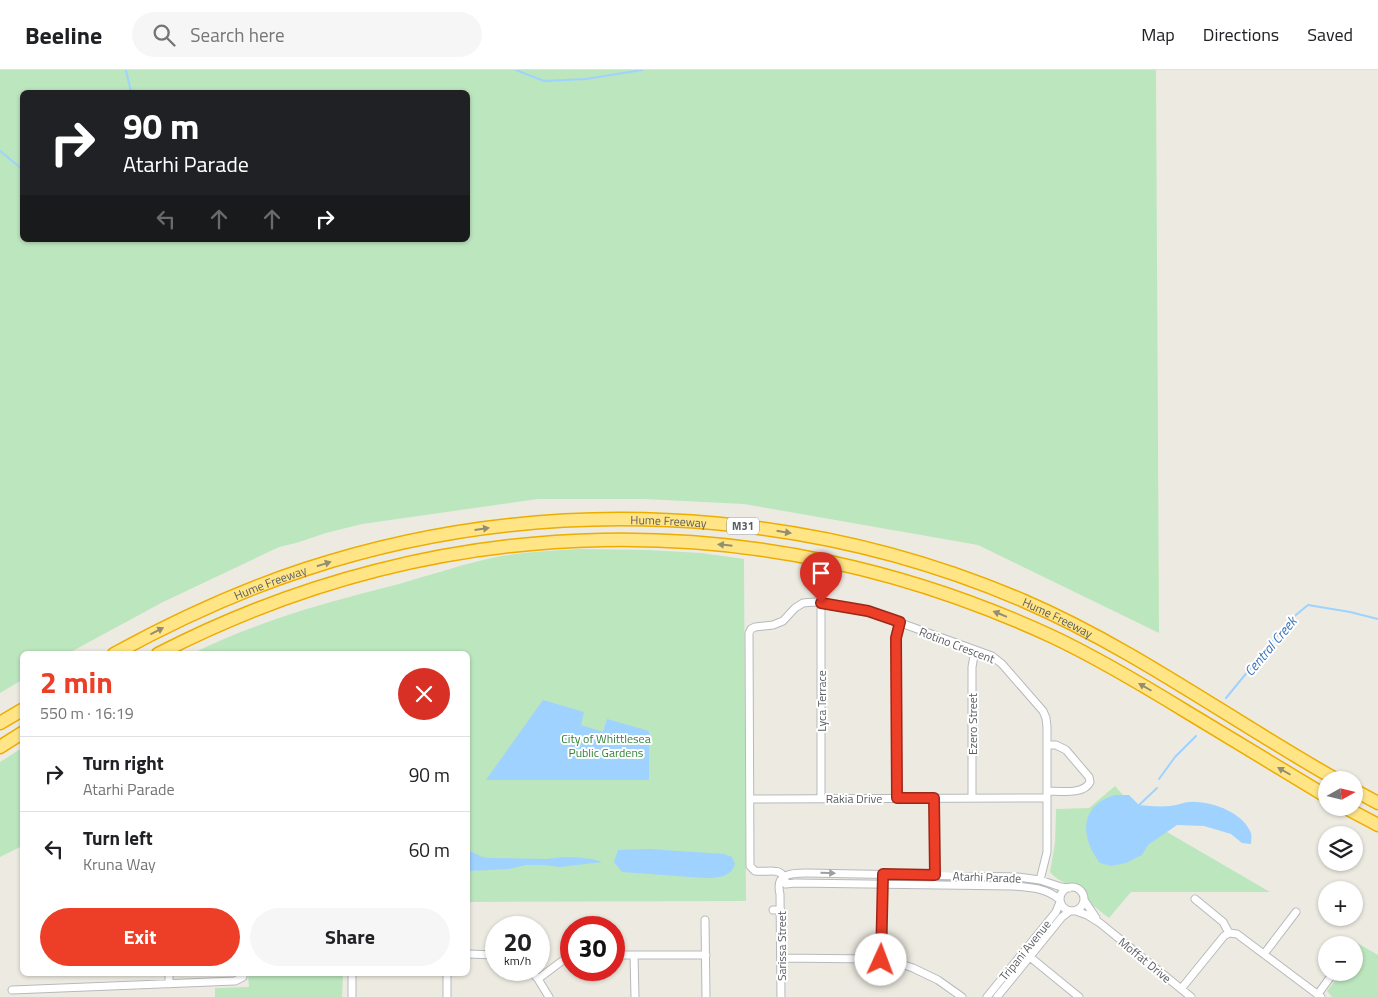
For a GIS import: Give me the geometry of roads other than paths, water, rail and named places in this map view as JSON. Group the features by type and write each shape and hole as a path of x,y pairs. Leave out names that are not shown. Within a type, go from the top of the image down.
{"highway":[{"name":"Hume Freeway","path":"119,651 153,632 262,584 332,561 445,534 575,520 653,520 736,525 869,549 952,574 1024,601 1130,654 1322,771"},
{"name":"Hume Freeway","path":"164,651 223,622 303,592 381,569 456,553 535,543 620,540 666,540 753,548 830,562 880,574 955,596 1016,620 1066,643 1125,676 1318,791"},
{"path":"0,723 20,711"},
{"path":"0,747 20,734"},
{"path":"1363,795 1378,803"},
{"path":"1361,816 1378,825"}],"street":[{"name":"Rotino Crescent","path":"784,880 770,872 755,871 752,868 750,859 749,637 750,630 754,627 778,624 795,608 803,603 811,602 868,611 992,656 999,660 1043,711 1047,722 1047,852 1040,880"},
{"name":"Lyca Terrace","path":"821,603 821,798"},
{"path":"897,798 896,638 900,622"},
{"name":"Ezero Street","path":"972,798 972,666 975,650"},
{"name":"Rakia Drive","path":"750,798 972,798 1047,794 1086,788 1090,782 1089,777 1066,750 1056,745 1047,745"},
{"path":"934,798 934,885"},
{"name":"Atarhi Parade","path":"784,880 806,873 1018,877 1040,880 1069,888"},
{"path":"881,960 883,874"},
{"name":"Atarhi Parade","path":"784,880 792,883 1013,886 1031,888 1052,894 1060,901"},
{"name":"Sarissa Street","path":"781,997 781,958 777,910 784,880"},
{"path":"1069,888 1080,890 1084,900 1081,907 1073,911 1064,908 1060,901 1062,892 1069,888"},
{"path":"1195,899 1223,922 1229,933"},
{"name":"Moffat Drive","path":"1084,900 1100,923"},
{"name":"Tripani Avenue","path":"987,997 1056,912 1060,901"},
{"name":"Tripani Avenue","path":"997,997 1062,917 1073,911"},
{"name":"Moffat Drive","path":"1073,911 1084,913 1100,923 1191,997"},
{"path":"1264,954 1296,912"},
{"path":"705,920 706,997"},
{"path":"1181,989 1224,936 1229,933 1237,934 1319,995 1328,981"},
{"path":"470,954 485,955"},
{"path":"625,955 706,955"},
{"path":"634,955 635,997"},
{"path":"1030,957 1079,997"},
{"path":"781,958 857,958 898,963 938,980 962,997"},
{"path":"169,976 169,984"},
{"path":"12,990 235,981 242,976"},
{"path":"352,976 352,997"},
{"path":"447,976 447,997"},
{"path":"539,981 548,997"}],"water":[{"path":"543,700 584,712 581,725 603,732 607,719 649,731 649,780 486,780"},
{"path":"1115,795 1129,795 1139,805 1173,806 1193,802 1212,804 1228,810 1242,820 1251,834 1251,844 1242,843 1231,834 1204,826 1177,825 1148,845 1142,855 1126,863 1111,866 1100,863 1089,843 1086,823 1089,814 1095,806"},
{"path":"648,849 724,854 732,857 735,864 727,875 704,878 622,872 614,862 618,850"},
{"path":"470,851 488,858 575,858 602,862 560,867 526,865 509,869 470,871"}],"waterway":[{"path":"126,70 131,90"},
{"path":"516,70 544,81 586,79 642,70"},
{"path":"0,151 20,167"},
{"name":"Central Creek","path":"1226,698 1291,619 1308,605 1378,619"},
{"name":"Central Creek","path":"1159,779 1175,757 1196,736"},
{"name":"Central Creek","path":"1137,807 1157,788"}],"park label":[{"name":"City of Whittlesea Public Gardens","path":"606,745"}]}
